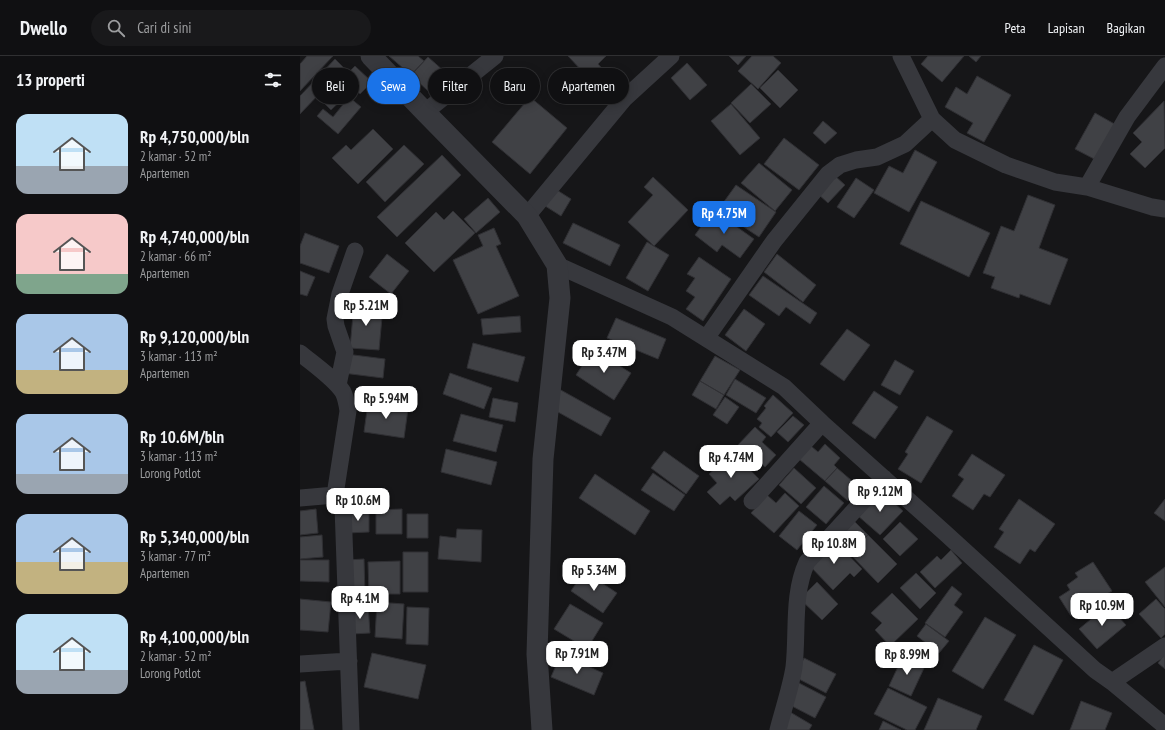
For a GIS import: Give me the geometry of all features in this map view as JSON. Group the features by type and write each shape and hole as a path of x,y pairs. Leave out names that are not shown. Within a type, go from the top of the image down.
{"street":[{"path":"372,56 527,216 557,265 560,298 543,459 537,654 542,730"},
{"path":"425,112 495,56"},
{"path":"527,216 624,99 671,56"},
{"path":"901,56 932,119 955,140 1006,165 1055,182 1087,187 1152,207 1165,209"},
{"path":"1087,187 1127,117 1165,66"},
{"path":"706,337 774,241 828,174 840,165 856,160 877,157 905,144 932,119"},
{"path":"338,385 345,352 335,319 340,294 354,251"},
{"path":"557,265 672,317 784,387 1095,670 1112,682 1165,726"},
{"path":"300,353 338,385 343,393 348,411 335,495"},
{"path":"752,501 822,423"},
{"path":"778,730 794,668 797,597 802,573 807,562 884,478"},
{"path":"300,498 335,495 340,498 343,507 351,730"},
{"path":"1112,682 1165,646"},
{"path":"300,664 349,661"}],"building":[{"path":"307,56 333,56 322,68 312,68 312,78 300,91 300,64"},
{"path":"389,56 418,56 424,61 418,68 403,68"},
{"path":"568,56 606,56 598,64 602,68 579,68"},
{"path":"729,56 746,56 738,65"},
{"path":"752,56 773,56 781,63 758,89 738,71"},
{"path":"928,56 964,56 942,82 921,64"},
{"path":"969,56 981,56 976,62"},
{"path":"428,57 440,68 428,68 428,91 420,83 420,68 418,68"},
{"path":"335,59 344,68 326,68"},
{"path":"687,63 707,85 690,100 671,78"},
{"path":"359,70 367,77 367,87 360,94"},
{"path":"778,70 798,90 780,108 760,88"},
{"path":"977,76 1011,95 984,142 967,133 973,123 945,107 956,87 967,94"},
{"path":"312,83 312,101 300,114 300,96"},
{"path":"751,84 771,104 750,123 731,103"},
{"path":"1164,101 1165,148 1145,168 1130,154 1142,142 1133,133"},
{"path":"325,104 337,104 331,110"},
{"path":"343,104 357,104 361,107 338,134 317,116 323,109 333,117"},
{"path":"524,104 538,104 567,128 530,174 492,142"},
{"path":"731,104 760,138 740,155 711,121"},
{"path":"1095,113 1118,126 1098,161 1075,149"},
{"path":"823,121 837,133 825,144 813,133"},
{"path":"373,129 393,149 358,184 332,158 346,145 351,150"},
{"path":"784,138 819,165 799,190 764,164"},
{"path":"404,145 424,164 385,202 366,182"},
{"path":"915,150 937,162 909,212 874,193 889,166 903,173"},
{"path":"442,155 461,175 397,237 377,217"},
{"path":"759,163 792,190 775,211 741,183"},
{"path":"834,175 845,185 828,203 818,194"},
{"path":"653,177 688,210 654,246 628,222 653,195 644,187"},
{"path":"856,178 874,190 854,218 837,207"},
{"path":"736,185 776,212 759,237 718,210"},
{"path":"552,187 571,199 561,216 542,204"},
{"path":"1028,195 1055,205 1039,248 1068,259 1050,305 1020,294 1019,298 991,288 995,277 983,273 1001,226 1014,231"},
{"path":"488,198 500,212 476,233 464,219"},
{"path":"921,201 990,233 969,277 900,244"},
{"path":"713,210 754,239 740,258 722,245 717,252 695,235"},
{"path":"453,211 475,233 434,272 405,243 436,212 444,220"},
{"path":"573,223 620,245 610,266 563,243"},
{"path":"494,228 501,244 496,246 519,296 478,314 453,260 483,246 478,235"},
{"path":"305,233 339,246 329,273 300,263 300,246"},
{"path":"647,242 669,255 648,291 626,278"},
{"path":"387,254 409,271 391,294 369,277"},
{"path":"777,254 816,285 803,302 764,272"},
{"path":"699,257 731,279 703,321 686,309 695,297 686,291 695,278 687,274"},
{"path":"300,271 315,277 307,296 300,294"},
{"path":"763,276 817,313 810,324 786,307 779,316 749,295"},
{"path":"354,304 383,306 379,350 350,348"},
{"path":"744,309 765,324 746,351 725,335"},
{"path":"520,316 521,332 483,335 481,319"},
{"path":"616,318 666,339 658,359 607,338"},
{"path":"847,329 870,345 844,381 820,364"},
{"path":"473,343 525,357 518,382 467,368"},
{"path":"593,349 631,373 614,400 576,375"},
{"path":"346,354 385,359 383,378 343,373"},
{"path":"715,356 740,370 724,395 700,381"},
{"path":"895,360 914,371 900,395 881,385"},
{"path":"450,373 492,388 484,409 443,394"},
{"path":"735,379 766,398 756,413 726,395"},
{"path":"700,381 724,395 716,409 692,395"},
{"path":"559,389 611,418 601,436 549,407"},
{"path":"874,391 898,407 875,439 852,423"},
{"path":"773,395 793,413 771,437 759,427 762,423 757,419 766,408 764,406"},
{"path":"725,397 739,407 727,424 713,415"},
{"path":"493,398 518,403 515,422 489,417"},
{"path":"368,403 408,409 404,438 364,432"},
{"path":"461,414 503,425 496,452 453,441"},
{"path":"793,416 804,425 788,442 777,432"},
{"path":"927,416 953,431 921,483 898,469 908,454 905,452"},
{"path":"755,427 766,437 762,442 776,455 765,467 750,454 748,457 736,447"},
{"path":"825,444 840,458 834,465 837,468 825,481 799,459 811,446 818,452"},
{"path":"446,449 497,462 491,485 441,472"},
{"path":"664,451 699,476 686,494 651,468"},
{"path":"733,452 759,479 735,501 730,496 720,505 707,492 717,483 709,474"},
{"path":"972,454 1005,475 990,497 984,494 973,510 952,496 964,479 958,475"},
{"path":"794,468 816,488 801,504 779,485"},
{"path":"837,468 859,487 848,501 825,481"},
{"path":"653,473 685,495 674,511 641,490"},
{"path":"595,474 650,511 635,535 579,498"},
{"path":"824,486 844,503 826,524 806,507"},
{"path":"880,490 903,511 880,535 857,515"},
{"path":"785,493 799,506 774,533 751,513 767,495 776,503"},
{"path":"1019,499 1055,524 1035,552 1030,549 1020,564 994,547 1004,532 999,529"},
{"path":"1165,499 1165,521 1154,513"},
{"path":"316,509 318,533 300,535 300,511"},
{"path":"402,509 402,534 376,534 376,510"},
{"path":"346,511 369,511 369,532 347,533"},
{"path":"799,511 817,525 797,550 779,536"},
{"path":"407,514 428,514 428,538 407,538"},
{"path":"851,518 868,535 849,553 832,536"},
{"path":"900,522 918,539 900,556 883,539"},
{"path":"457,529 482,530 481,562 438,559 440,536 456,538"},
{"path":"322,535 323,557 300,559 300,537"},
{"path":"868,535 897,564 878,583 849,553"},
{"path":"833,539 862,569 854,577 850,573 833,590 807,563"},
{"path":"951,550 962,563 935,588 920,572 937,556 941,560"},
{"path":"403,552 428,552 428,592 403,592"},
{"path":"364,559 365,596 348,596 347,560"},
{"path":"300,560 329,560 329,582 300,581"},
{"path":"400,561 400,594 369,594 368,562"},
{"path":"1093,562 1112,591 1071,616 1059,597 1070,590 1067,585 1078,577 1075,573"},
{"path":"1165,567 1165,607 1145,582"},
{"path":"584,571 617,593 603,613 571,591"},
{"path":"916,573 936,593 920,609 900,588"},
{"path":"817,582 838,604 822,620 800,599"},
{"path":"952,586 962,594 954,605 963,612 945,637 925,623"},
{"path":"892,593 918,619 890,646 875,630 882,623 871,613"},
{"path":"300,599 331,602 328,632 300,630"},
{"path":"1156,599 1165,609 1165,634 1161,638 1139,614"},
{"path":"377,602 404,604 402,639 375,637"},
{"path":"570,604 603,623 587,649 554,629"},
{"path":"368,605 370,633 352,634 350,607"},
{"path":"1108,605 1126,625 1097,649 1079,629"},
{"path":"407,607 429,608 428,645 406,644"},
{"path":"985,617 1016,635 983,689 952,671"},
{"path":"926,624 949,641 939,653 917,636"},
{"path":"1034,645 1063,660 1033,715 1004,700"},
{"path":"372,653 426,665 418,699 364,687"},
{"path":"561,654 603,673 594,695 551,677"},
{"path":"1165,654 1165,669 1158,663"},
{"path":"903,656 925,666 911,696 889,686"},
{"path":"804,658 836,674 826,693 795,677"},
{"path":"305,681 314,730 300,730 300,682"},
{"path":"797,682 826,697 815,718 786,703"},
{"path":"888,688 927,707 915,730 907,730 874,714"},
{"path":"938,698 982,716 976,730 924,730"},
{"path":"1081,701 1112,713 1105,730 1070,730"},
{"path":"790,712 812,725 809,730 780,730"},
{"path":"883,721 901,730 879,730"}]}
